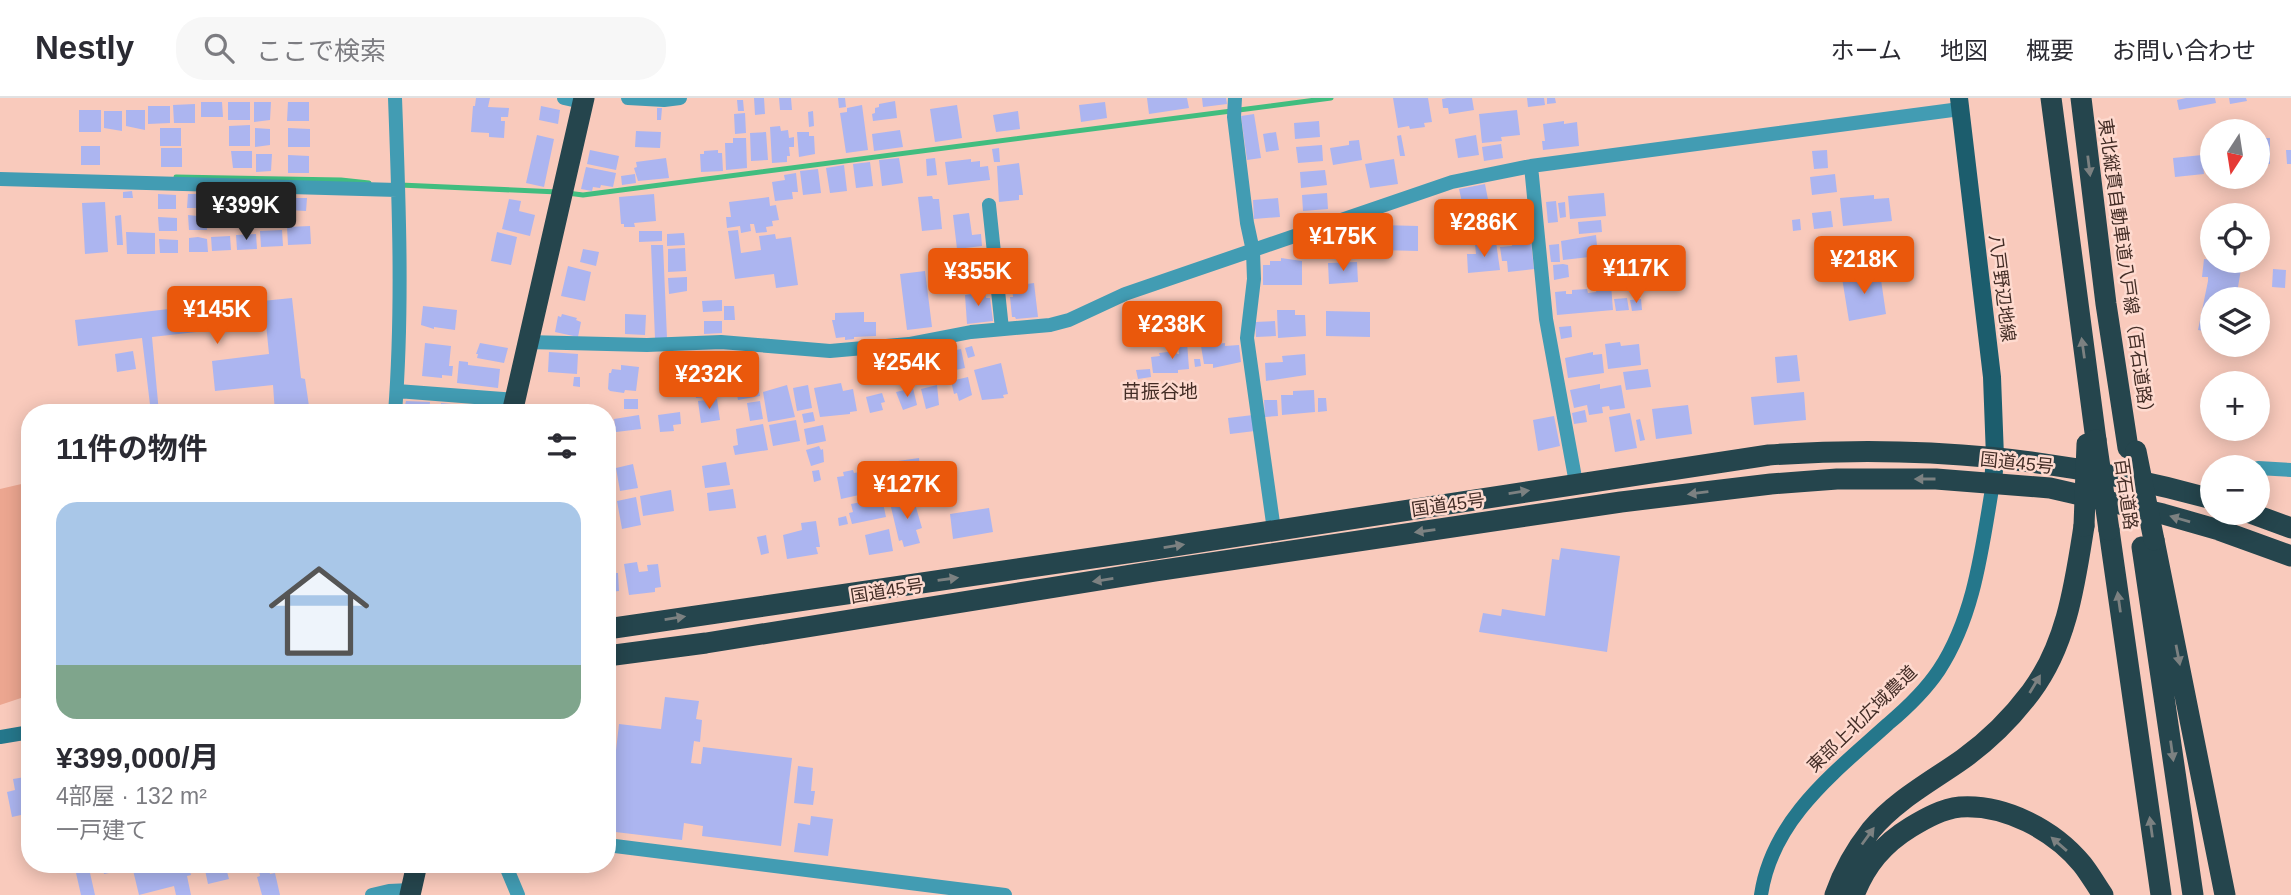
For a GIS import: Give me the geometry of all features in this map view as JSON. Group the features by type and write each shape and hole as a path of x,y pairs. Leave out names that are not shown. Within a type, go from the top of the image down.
{"highway":[{"name":"百石道路","path":"2051,98 2088,388 2091,439 2109,530 2161,895"},
{"name":"東北縦貫自動車道八戸線（百石道路）","path":"2081,98 2106,304 2148,539"},
{"path":"513,404 577,99"},
{"path":"1835,895 1842,875 1871,830 1915,791 1965,758 2003,723 2032,691 2057,645 2073,598 2084,526 2091,439"},
{"name":"国道45号","path":"616,628 1769,455 1834,450 1936,452 1995,457 2063,466 2200,496"},
{"name":"国道45号","path":"616,655 1621,502 1837,479 1936,479 2050,488 2163,514 2219,530 2291,556"},
{"path":"2270,520 2291,528"},
{"name":"百石道路","path":"2148,539 2193,895"},
{"path":"2148,539 2225,895"},
{"path":"1854,895 1863,872 1890,839 1930,815 1959,807 2002,810 2046,832 2081,863 2103,895"},
{"path":"411,892 415,873"}],"main road":[{"name":"八戸野辺地線","path":"1959,104 1992,377 1995,457 1993,483"}],"street":[{"path":"395,98 399,347 396,404"},
{"path":"628,98 680,98"},
{"path":"1235,98 1234,117 1253,251 1254,279 1247,338 1274,530"},
{"path":"527,342 647,345 721,342 830,351 909,344 971,332 1050,325 1069,320 1125,294 1452,182 1531,166 1959,104"},
{"path":"1531,166 1546,319 1576,483"},
{"path":"0,179 397,190"},
{"path":"989,205 1002,329"},
{"path":"397,391 498,404"},
{"path":"2270,469 2291,470"},
{"name":"東部上北広域農道","path":"1761,895 1780,838 1812,793 1915,701 1938,673 1954,645 1975,588 1993,483"},
{"path":"0,737 21,734"},
{"path":"616,846 1005,895"},
{"path":"509,873 518,895"},
{"path":"372,895 389,891 411,892"}],"shaded area":[{"path":"21,484 21,698 0,705 0,489"}],"building":[{"path":"476,98 490,98 488,107 509,108 508,117 501,117 501,121 505,121 504,138 489,137 489,133 471,132"},
{"path":"754,98 764,98 765,114 755,115"},
{"path":"779,98 791,98 792,110 780,110"},
{"path":"838,98 845,98 846,107 839,108"},
{"path":"1147,98 1187,98 1189,108 1149,114"},
{"path":"1202,98 1226,98 1227,104 1203,107"},
{"path":"1393,98 1428,98 1432,122 1424,123 1425,127 1398,128"},
{"path":"1472,98 1474,110 1449,114 1448,108 1443,108 1442,99"},
{"path":"1527,98 1544,98 1545,105 1528,107"},
{"path":"1547,98 1555,98 1556,103 1547,104"},
{"path":"2215,98 2216,103 2179,110 2177,100"},
{"path":"2229,98 2246,98 2247,101 2230,104"},
{"path":"737,100 743,100 744,111 738,111"},
{"path":"895,101 897,118 873,121 872,114 879,104"},
{"path":"201,102 222,102 223,117 201,117"},
{"path":"228,102 250,102 250,120 228,120"},
{"path":"254,102 271,102 270,120 254,122"},
{"path":"288,102 309,102 309,121 287,121"},
{"path":"1105,102 1107,118 1081,122 1079,105"},
{"path":"195,104 195,123 174,123 173,105"},
{"path":"862,105 868,150 846,153 840,113 847,112 847,108"},
{"path":"957,105 962,138 935,142 930,109"},
{"path":"148,106 170,106 170,123 148,124"},
{"path":"541,106 560,110 558,124 539,120"},
{"path":"657,108 662,108 661,120 657,120"},
{"path":"79,110 101,110 101,132 79,132"},
{"path":"126,110 145,110 145,130 126,126"},
{"path":"1517,110 1520,135 1501,137 1502,141 1482,143 1479,114"},
{"path":"104,111 122,111 122,131 104,128"},
{"path":"813,111 814,126 809,127 808,112"},
{"path":"1018,111 1020,129 996,132 993,115"},
{"path":"745,113 746,133 735,134 734,114"},
{"path":"1254,114 1261,158 1247,160 1241,116"},
{"path":"1319,121 1320,137 1295,139 1294,123"},
{"path":"1564,121 1564,124 1577,122 1579,146 1543,150 1543,124"},
{"path":"250,125 250,146 229,146 229,126"},
{"path":"780,126 781,131 788,130 789,138 794,137 794,147 789,147 790,156 787,156 787,162 772,163 770,127"},
{"path":"160,128 181,128 181,146 160,146"},
{"path":"255,128 270,129 270,145 255,147"},
{"path":"288,128 310,129 310,147 288,147"},
{"path":"900,130 903,147 874,151 872,134"},
{"path":"636,131 661,132 660,148 635,147"},
{"path":"766,132 768,160 751,161 750,133"},
{"path":"797,132 809,132 809,136 814,136 815,154 799,157"},
{"path":"1276,132 1279,150 1266,152 1263,134"},
{"path":"537,135 554,139 544,187 526,183"},
{"path":"1401,135 1405,156 1400,156 1397,136"},
{"path":"1476,135 1479,155 1458,158 1455,139"},
{"path":"733,138 746,138 747,168 726,170 725,143 733,143"},
{"path":"1359,140 1362,160 1333,165 1330,148 1349,145 1349,141"},
{"path":"1501,144 1503,158 1484,161 1482,147"},
{"path":"1322,145 1323,161 1298,163 1296,147"},
{"path":"81,146 100,146 100,165 81,165"},
{"path":"161,148 182,148 182,167 161,167"},
{"path":"999,148 1000,162 994,162 992,149"},
{"path":"590,150 619,156 616,170 587,164"},
{"path":"718,150 718,153 722,153 723,171 701,172 700,154"},
{"path":"1827,150 1828,168 1814,169 1812,151"},
{"path":"2286,150 2291,150 2291,164 2287,164"},
{"path":"231,151 252,151 252,168 233,168"},
{"path":"256,154 272,154 271,171 256,172"},
{"path":"288,155 309,156 309,173 288,173"},
{"path":"2200,155 2200,174 2175,177 2173,158"},
{"path":"666,158 669,178 638,181 634,168 637,167 636,162"},
{"path":"899,158 903,183 882,186 879,160"},
{"path":"935,158 937,175 927,176 926,159"},
{"path":"971,159 971,162 980,161 980,167 988,166 990,180 948,185 945,162"},
{"path":"1394,159 1398,184 1370,188 1365,164"},
{"path":"870,162 873,186 856,188 853,164"},
{"path":"1019,163 1023,195 1019,195 1019,200 999,202 997,166"},
{"path":"844,165 847,191 830,193 826,168"},
{"path":"586,167 616,173 613,187 601,185 600,188 593,187 592,191 581,189"},
{"path":"818,169 821,193 803,195 800,171"},
{"path":"1325,170 1327,185 1301,188 1300,172"},
{"path":"796,173 798,192 792,192 793,199 775,201 772,182 785,180 784,175"},
{"path":"635,174 636,183 622,185 621,176"},
{"path":"1835,174 1837,192 1812,195 1810,177"},
{"path":"1485,184 1491,215 1466,220 1459,189"},
{"path":"132,191 133,198 123,198 123,192"},
{"path":"1327,193 1328,209 1303,211 1302,195"},
{"path":"1604,193 1606,216 1570,219 1568,196"},
{"path":"158,194 176,195 176,209 158,209"},
{"path":"188,194 206,194 206,208 187,208"},
{"path":"654,194 656,221 634,223 635,227 624,227 624,224 621,224 619,197"},
{"path":"237,195 252,195 253,227 233,228 232,209 238,208"},
{"path":"1874,195 1874,199 1889,198 1892,221 1843,226 1840,198"},
{"path":"932,196 933,199 939,199 942,229 922,231 918,197"},
{"path":"769,197 770,206 776,205 779,220 772,221 773,226 766,227 767,232 756,233 754,224 750,224 751,231 741,233 740,226 727,228 726,217 731,217 729,202"},
{"path":"289,198 307,198 306,211 288,210"},
{"path":"1278,198 1280,217 1254,219 1253,200"},
{"path":"509,199 521,201 519,211 535,215 530,236 502,229"},
{"path":"1556,201 1558,222 1548,223 1546,202"},
{"path":"105,202 108,252 85,254 82,203"},
{"path":"1565,202 1566,217 1560,218 1558,203"},
{"path":"1831,211 1833,227 1814,229 1812,213"},
{"path":"969,213 972,235 981,234 982,246 957,249 953,215"},
{"path":"121,215 123,245 117,245 115,216"},
{"path":"188,215 207,217 207,230 189,230"},
{"path":"158,217 177,218 177,231 159,231"},
{"path":"1800,219 1801,230 1793,231 1792,220"},
{"path":"1601,220 1602,232 1579,234 1578,222"},
{"path":"1380,225 1418,226 1418,251 1380,250"},
{"path":"310,226 311,244 288,245 287,227"},
{"path":"282,230 283,246 261,247 260,231"},
{"path":"738,230 741,253 761,250 759,236 775,234 776,239 791,237 798,285 776,288 774,274 735,279 728,231"},
{"path":"639,231 662,231 662,241 639,242"},
{"path":"126,232 155,233 155,254 127,254"},
{"path":"497,232 517,237 511,265 491,261"},
{"path":"684,233 685,245 667,246 667,234"},
{"path":"1530,233 1534,269 1508,272 1507,261 1502,261 1500,247 1512,246 1511,235"},
{"path":"256,234 257,249 237,250 236,235"},
{"path":"1596,235 1598,256 1563,260 1561,241"},
{"path":"230,236 231,250 212,251 211,237"},
{"path":"189,238 207,239 208,252 189,252"},
{"path":"159,239 178,240 178,253 160,253"},
{"path":"1496,242 1500,270 1468,273 1467,254 1476,254 1475,244"},
{"path":"1559,244 1560,262 1551,262 1549,245"},
{"path":"651,245 663,245 667,338 655,338"},
{"path":"685,248 686,271 668,272 668,249"},
{"path":"583,249 599,252 596,266 580,262"},
{"path":"983,251 984,264 960,266 958,254"},
{"path":"1281,258 1302,261 1302,285 1263,285 1263,265 1270,265 1270,261 1281,261"},
{"path":"1357,262 1358,282 1329,284 1328,263"},
{"path":"1553,265 1568,265 1569,277 1554,280"},
{"path":"568,266 591,272 585,301 561,296"},
{"path":"1017,266 1018,277 1008,278 1007,268"},
{"path":"985,267 987,278 963,281 962,269"},
{"path":"2273,269 2286,270 2285,288 2272,287"},
{"path":"925,271 932,327 907,330 900,274"},
{"path":"1880,273 1886,314 1849,321 1842,278"},
{"path":"2202,273 2240,273 2238,287 2207,287 2208,277 2202,277"},
{"path":"687,277 687,291 669,294 668,278"},
{"path":"1034,283 1038,317 1012,317 1012,286"},
{"path":"1611,285 1613,310 1557,315 1555,292 1566,291 1566,294 1572,294 1572,290 1587,289 1588,293 1596,292 1596,286"},
{"path":"985,292 986,298 990,298 993,321 967,324 965,295"},
{"path":"292,298 301,378 305,379 309,404 274,404 273,385 215,391 212,361 269,354 266,324 152,337 158,404 150,404 142,338 78,346 75,320 254,299 257,319 264,318 262,301"},
{"path":"1627,298 1629,310 1616,311 1614,299"},
{"path":"1641,299 1642,310 1632,311 1630,300"},
{"path":"722,300 722,311 703,312 702,301"},
{"path":"423,306 457,310 455,330 421,325"},
{"path":"724,306 734,306 735,320 724,320"},
{"path":"1277,310 1295,310 1295,315 1305,315 1306,336 1278,338"},
{"path":"1326,311 1370,312 1370,337 1326,336"},
{"path":"864,312 864,322 876,322 876,336 845,340 845,337 836,338 832,320 835,320 835,313"},
{"path":"562,314 577,318 576,320 581,322 578,337 555,332 558,316 561,317"},
{"path":"625,314 646,315 645,335 625,334"},
{"path":"704,321 722,321 722,333 704,334"},
{"path":"1275,321 1276,336 1256,337 1255,322"},
{"path":"1571,326 1572,337 1561,339 1559,327"},
{"path":"1187,342 1189,369 1178,370 1178,373 1153,373 1151,357 1176,351 1179,354 1178,343"},
{"path":"1620,342 1621,346 1639,344 1641,365 1608,369 1605,344"},
{"path":"425,343 451,346 449,366 453,366 452,376 422,376"},
{"path":"480,343 508,348 504,363 477,358"},
{"path":"1225,343 1225,346 1239,345 1241,362 1213,368 1213,364 1204,364 1201,346"},
{"path":"972,346 975,356 968,358 965,348"},
{"path":"961,349 965,368 951,371 943,353"},
{"path":"133,351 136,369 117,372 115,354"},
{"path":"549,352 578,354 577,374 548,372"},
{"path":"1593,352 1593,355 1602,354 1604,373 1568,378 1565,358"},
{"path":"1305,354 1306,375 1266,381 1265,363 1283,362 1282,356"},
{"path":"1797,355 1800,381 1777,383 1775,357"},
{"path":"754,357 757,376 741,379 738,360"},
{"path":"905,357 909,376 895,379 888,361"},
{"path":"930,357 934,373 931,374 932,377 919,380 914,361"},
{"path":"713,359 714,374 695,375 694,360"},
{"path":"1194,359 1200,359 1201,366 1195,367"},
{"path":"459,361 468,362 468,365 500,369 498,388 457,383"},
{"path":"874,361 877,380 862,384 857,366"},
{"path":"722,363 728,363 728,395 722,395"},
{"path":"1001,363 1008,394 1003,395 1004,398 982,400 974,370"},
{"path":"621,365 639,367 636,391 625,390 624,393 608,389 609,373 612,369 621,370"},
{"path":"1150,369 1151,377 1138,379 1136,370"},
{"path":"1648,369 1651,387 1626,390 1623,372"},
{"path":"574,377 580,377 580,387 573,386"},
{"path":"968,377 972,395 959,401 951,381"},
{"path":"715,379 717,396 696,398 695,381"},
{"path":"757,380 760,396 738,400 735,384"},
{"path":"841,383 843,391 853,389 857,411 820,417 814,388"},
{"path":"1600,384 1600,389 1621,385 1625,408 1610,410 1609,406 1602,407 1603,413 1589,415 1587,405 1574,408 1570,390"},
{"path":"787,385 795,417 768,422 763,392"},
{"path":"808,385 812,408 797,411 793,388"},
{"path":"937,385 939,405 926,409 921,389"},
{"path":"913,388 917,405 903,410 896,392"},
{"path":"1314,390 1315,412 1282,415 1281,395 1293,395 1293,391"},
{"path":"1804,392 1806,420 1754,425 1751,397"},
{"path":"882,393 885,402 881,403 883,410 870,413 866,397"},
{"path":"1318,398 1326,398 1327,411 1318,412"},
{"path":"624,399 638,399 638,409 624,409"},
{"path":"717,399 720,420 701,423 698,401"},
{"path":"1264,400 1277,400 1278,416 1265,417"},
{"path":"406,401 430,402 430,404 405,404"},
{"path":"760,401 763,419 750,421 747,403"},
{"path":"1688,405 1692,434 1656,439 1652,409"},
{"path":"1585,410 1587,422 1574,424 1572,413"},
{"path":"680,412 681,424 673,425 674,431 660,432 658,415"},
{"path":"813,412 815,421 804,423 802,414"},
{"path":"1630,413 1637,448 1615,452 1609,417"},
{"path":"639,415 641,429 616,432 616,419"},
{"path":"1253,415 1255,431 1230,434 1228,418"},
{"path":"1554,416 1560,446 1538,451 1533,420"},
{"path":"1640,419 1645,440 1640,441 1636,420"},
{"path":"796,420 800,441 773,446 769,425"},
{"path":"763,424 768,450 735,455 733,446 738,445 736,429"},
{"path":"823,425 826,441 807,445 804,429"},
{"path":"819,446 823,449 824,462 811,466 806,450"},
{"path":"919,458 920,468 899,470 898,461"},
{"path":"726,462 730,485 705,488 702,466"},
{"path":"870,462 877,491 841,499 837,477 844,476 843,472 860,472 858,464"},
{"path":"633,464 638,488 620,491 616,468"},
{"path":"819,470 821,480 814,482 812,471"},
{"path":"910,484 911,492 900,494 899,486"},
{"path":"733,489 736,508 709,511 707,493"},
{"path":"671,490 674,511 643,516 640,496"},
{"path":"636,497 641,525 622,529 617,501"},
{"path":"913,497 922,528 916,530 920,543 904,547 902,540 899,541 890,503"},
{"path":"882,498 886,517 852,524 849,513 853,512 851,504"},
{"path":"989,508 993,532 953,539 950,514"},
{"path":"846,516 848,524 839,526 838,518"},
{"path":"816,521 820,547 816,547 818,554 787,559 783,535 802,530 801,523"},
{"path":"889,529 893,551 869,555 865,535"},
{"path":"766,535 769,553 761,555 757,537"},
{"path":"1561,548 1620,556 1607,652 1479,632 1483,613 1501,616 1502,609 1545,616 1552,559 1559,560"},
{"path":"637,562 639,572 648,571 647,565 658,564 661,587 655,588 655,592 629,595 624,564"},
{"path":"616,573 618,573 619,591 616,591"},
{"path":"665,697 699,701 696,719 702,720 700,742 694,741 691,763 701,764 703,747 792,758 781,846 702,836 703,826 684,823 682,840 616,832 616,751 619,724 661,729"},
{"path":"798,766 813,768 813,805 794,803"},
{"path":"21,778 21,815 12,817 7,792 15,790 13,779"},
{"path":"811,816 833,819 828,856 794,852 798,823 810,825"},
{"path":"76,873 90,873 95,895 81,895"},
{"path":"134,873 190,873 187,876 191,895 176,895 174,886 139,895"},
{"path":"206,873 227,873 229,879 208,884"},
{"path":"259,873 275,873 280,895 262,895 257,877"}],"waterway":[{"path":"567,193 583,195 1331,98"},
{"path":"176,177 341,180 369,183"},
{"path":"400,185 558,192"}],"district":[{"name":"苗振谷地","path":"1160,391"}]}
